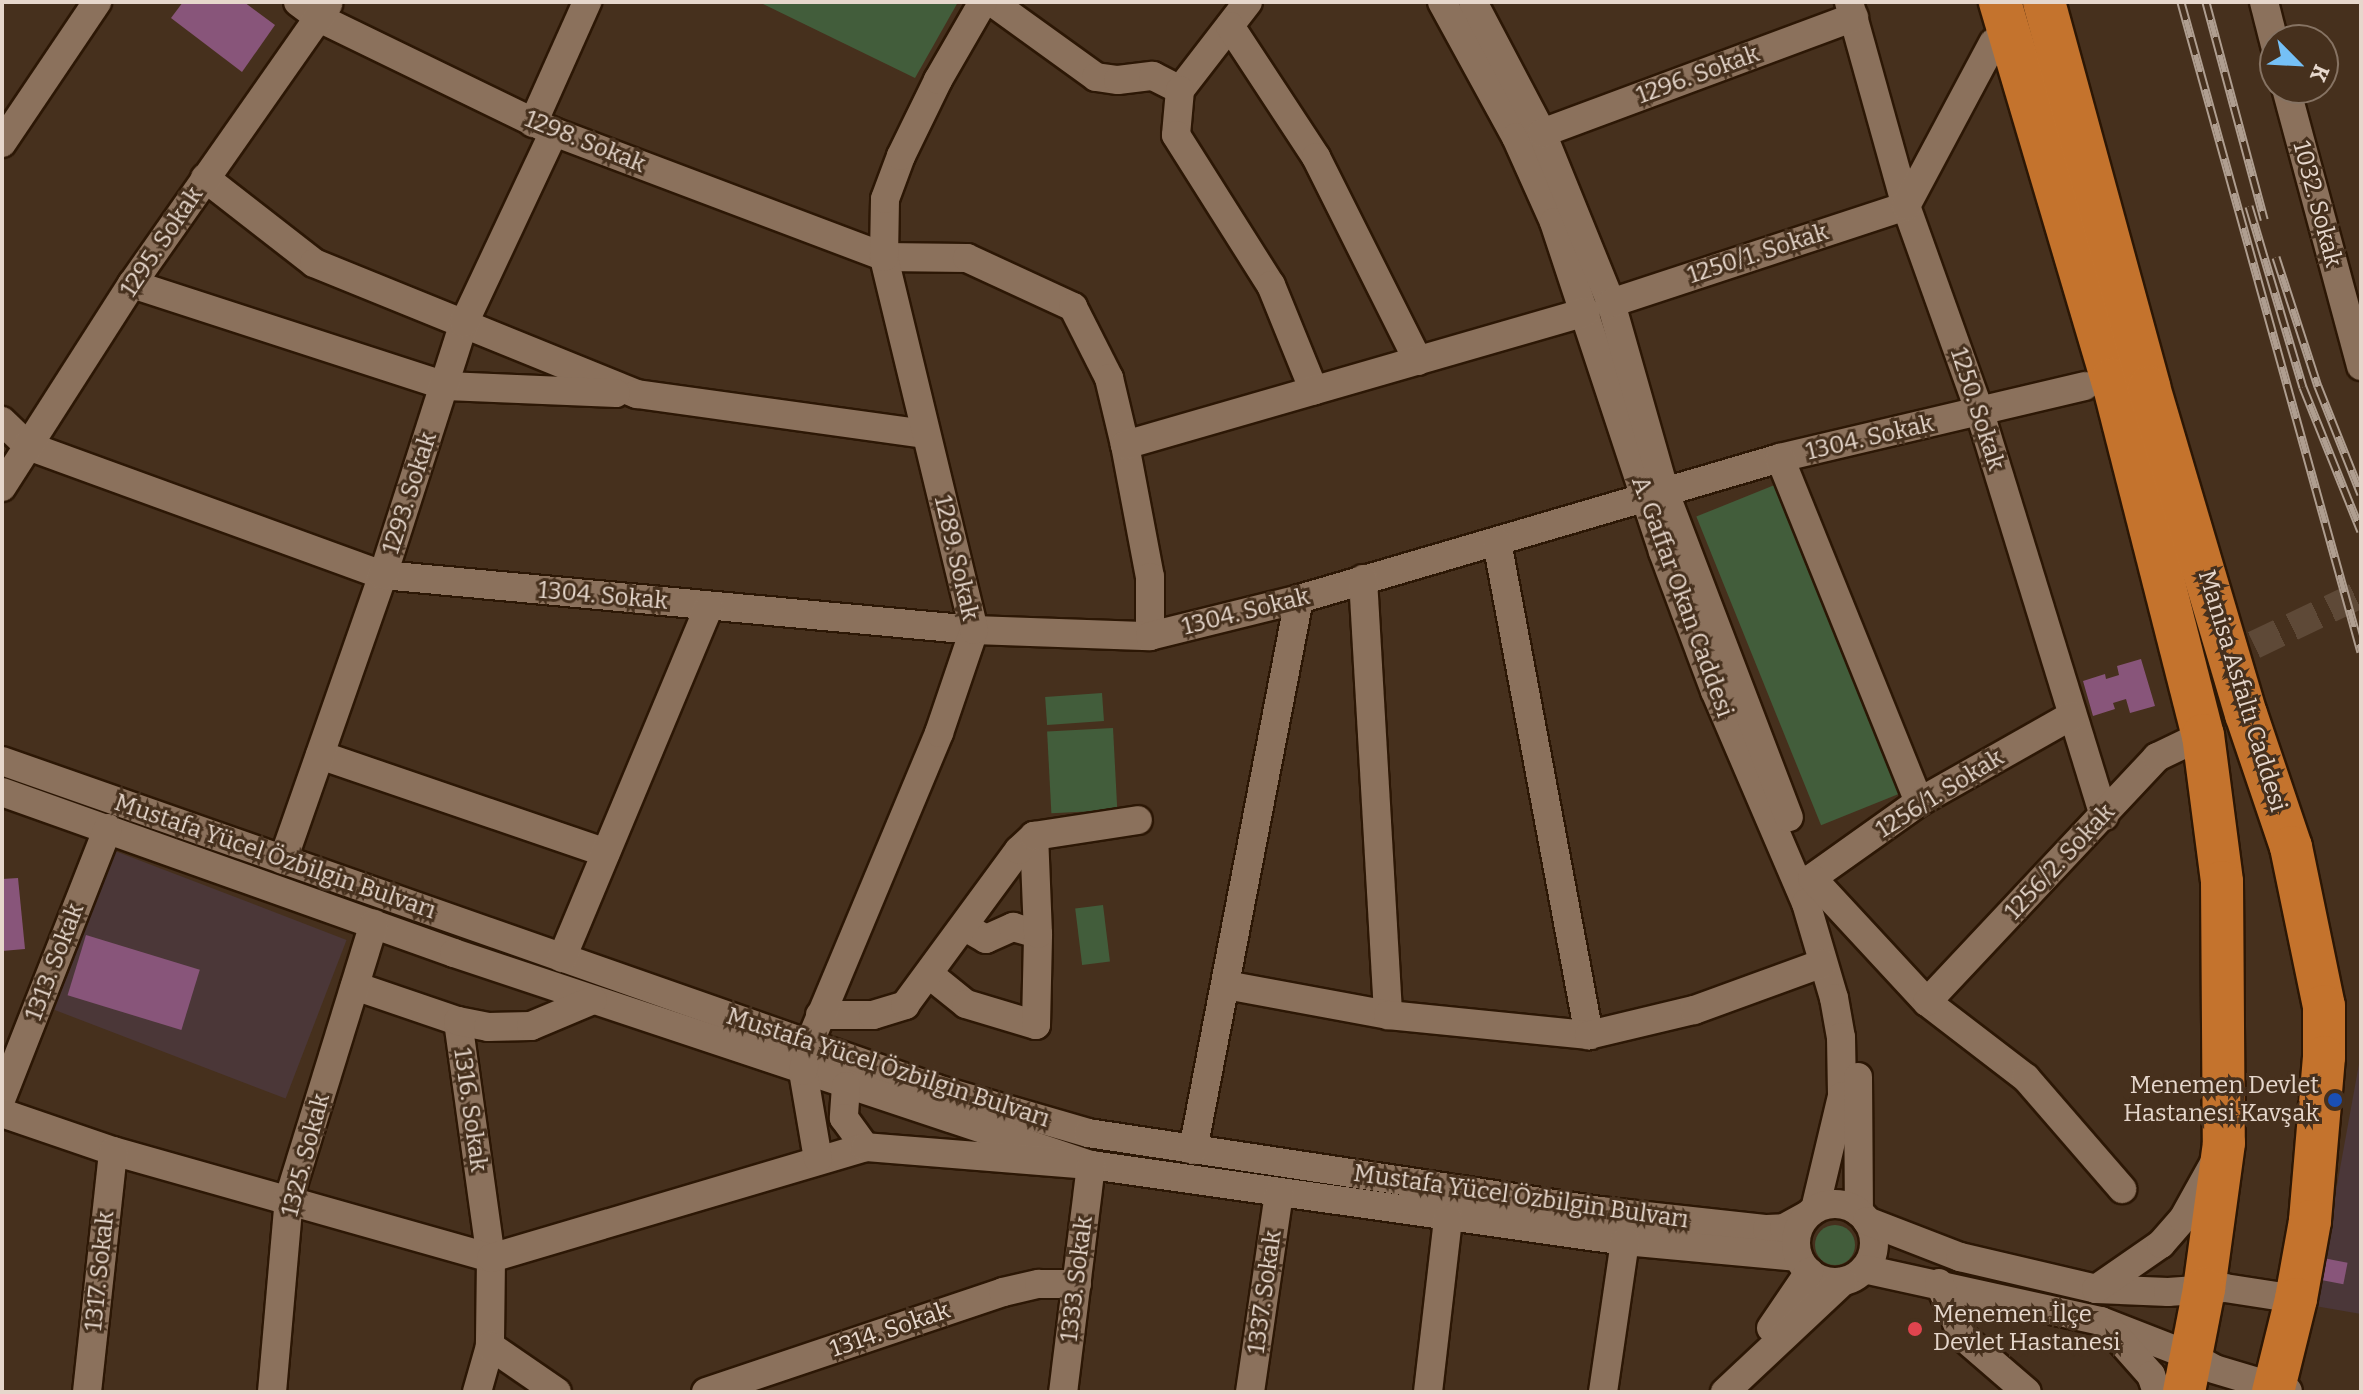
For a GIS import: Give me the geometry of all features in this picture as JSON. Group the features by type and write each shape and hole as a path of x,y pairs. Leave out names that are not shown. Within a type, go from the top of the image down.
{"highway":[{"name":"Manisa Asfaltı Caddesi","path":"2000,2 2112,379 2203,735 2222,882 2224,1143 2204,1289 2188,1374"},
{"name":"Manisa Asfaltı Caddesi","path":"2044,2 2149,387 2242,651 2291,847 2324,1006 2324,1057 2310,1221 2280,1390"}],"street":[{"path":"2,143 97,2"},
{"name":"1293. Sokak","path":"283,860 383,575 464,323 543,128 587,2"},
{"name":"1289. Sokak","path":"806,1058 820,1015 939,733 974,630 947,508 924,434 884,257 885,199 901,156 938,80 983,2"},
{"path":"992,2 1096,77 1118,80 1153,76 1180,90"},
{"path":"1248,2 1180,90 1176,135 1271,285 1314,391"},
{"name":"A. Gaffar Okan Caddesi","path":"1442,2 1516,137 1554,222 1598,307"},
{"name":"A. Gaffar Okan Caddesi","path":"1473,2 1542,133 1715,691 1806,903 1823,963 1841,1037 1842,1096 1810,1213"},
{"path":"2264,2 2270,24"},
{"name":"1298. Sokak","path":"315,7 543,128 884,257"},
{"name":"1295. Sokak","path":"2,487 315,7"},
{"name":"1296. Sokak","path":"1542,133 1851,10"},
{"name":"1250. Sokak","path":"1851,10 1906,206 1980,413 2104,816"},
{"path":"1230,26 1316,157 1418,361"},
{"path":"1906,206 1993,43"},
{"name":"1032. Sokak","path":"2290,104 2361,366"},
{"path":"205,178 314,263 637,394"},
{"name":"1250/1. Sokak","path":"1125,445 1598,307 1906,206"},
{"path":"884,257 967,258 1073,307 1109,378 1125,445 1150,577 1150,636"},
{"path":"132,284 446,386 637,394 924,434"},
{"name":"1304. Sokak","path":"28,446 383,575 974,630 1150,636 1299,599 1780,458 2085,386"},
{"path":"2,421 28,446"},
{"path":"1780,458 1919,802"},
{"name":"A. Gaffar Okan Caddesi","path":"1654,496 1812,878 1852,1021 1859,1091 1863,1216"},
{"path":"1497,542 1589,1035"},
{"path":"1363,579 1388,1015"},
{"path":"1193,1150 1299,599"},
{"path":"562,958 709,606"},
{"name":"1256/1. Sokak","path":"1812,878 1919,802 2071,716"},
{"name":"1256/2. Sokak","path":"1927,1002 2157,757 2203,735"},
{"path":"320,755 606,853"},
{"name":"Mustafa Yücel Özbilgin Bulvarı","path":"2,761 562,958 806,1058 846,1086 1091,1165 1448,1218 1804,1265"},
{"name":"Mustafa Yücel Özbilgin Bulvarı","path":"2,792 593,1000 806,1058 937,1089 1088,1133 1600,1211 1767,1229 1784,1228 1810,1213"},
{"path":"820,1015 873,1015 905,1005 1019,850 1034,836 1138,820"},
{"name":"1313. Sokak","path":"2,1097 108,828"},
{"path":"930,975 966,1004 1036,1025 1038,934 1034,836"},
{"path":"1812,878 1927,1002 2026,1078 2122,1189"},
{"name":"1325. Sokak","path":"272,1392 289,1198 374,924"},
{"path":"965,927 986,939 1013,927 1038,934"},
{"path":"1226,985 1388,1015 1589,1035 1694,1010 1823,963"},
{"name":"1316. Sokak","path":"355,986 458,1021 491,1258 490,1346 477,1392"},
{"path":"458,1021 488,1027 531,1026 593,1000"},
{"path":"806,1058 818,1159"},
{"path":"846,1086 844,1118 865,1147"},
{"path":"2,1113 113,1151 289,1198 491,1258 865,1147 1091,1165"},
{"path":"2096,1289 2161,1244 2183,1219 2224,1143"},
{"name":"1317. Sokak","path":"87,1392 113,1151"},
{"name":"1333. Sokak","path":"1063,1392 1091,1165"},
{"name":"1337. Sokak","path":"1250,1392 1279,1192"},
{"path":"2280,1390 2214,1369 2188,1374 2101,1321 1939,1283 1853,1275 1824,1281 1804,1265 1796,1236 1810,1213 1838,1203 1960,1257 2096,1289 2168,1292 2225,1288 2296,1299"},
{"path":"1725,1392 1853,1275 1874,1245 1863,1216"},
{"path":"1428,1392 1448,1218"},
{"path":"1603,1392 1625,1241"},
{"path":"1725,1392 1804,1265"},
{"path":"1939,1283 1963,1337 2027,1392"},
{"name":"1314. Sokak","path":"706,1392 1003,1292 1039,1284 1077,1284"},
{"path":"2101,1321 2139,1358 2151,1375 2157,1392"},
{"path":"490,1346 557,1392"}],"shaded area":[{"path":"115,851 347,940 286,1099 54,1010"},
{"path":"2361,1053 2361,1314 2315,1306"}],"green space":[{"path":"759,2 958,2 915,78"},
{"path":"1777,484 1902,793 1821,825 1696,517"},
{"path":"1102,693 1104,721 1047,725 1045,697"},
{"path":"1113,728 1117,810 1051,813 1047,731"},
{"path":"1103,905 1110,962 1082,965 1075,908"},
{"path":"1835,1225 1849,1231 1855,1245 1849,1259 1835,1265 1821,1259 1815,1245 1821,1231"}],"building":[{"path":"183,2 244,2 275,25 242,72 171,18"},
{"path":"2141,659 2155,706 2130,713 2126,699 2113,703 2115,709 2093,716 2083,681 2105,674 2106,679 2119,675 2117,666"},
{"path":"18,878 25,949 2,951 2,879"},
{"path":"86,935 200,970 181,1030 68,995"},
{"path":"2323,1258 2348,1263 2343,1284 2319,1280"}],"tunnel":[{"path":"2254,645 2361,594"}],"railway":[{"path":"2181,2 2361,652"},
{"path":"2206,2 2264,219"},
{"path":"2249,206 2303,387 2361,531"},
{"path":"2276,257 2318,386 2361,494"}],"place":[{"name":"Menemen Devlet Hastanesi Kavşak","path":"2335,1100"},
{"name":"Menemen İlçe Devlet Hastanesi","path":"1915,1329"}]}
